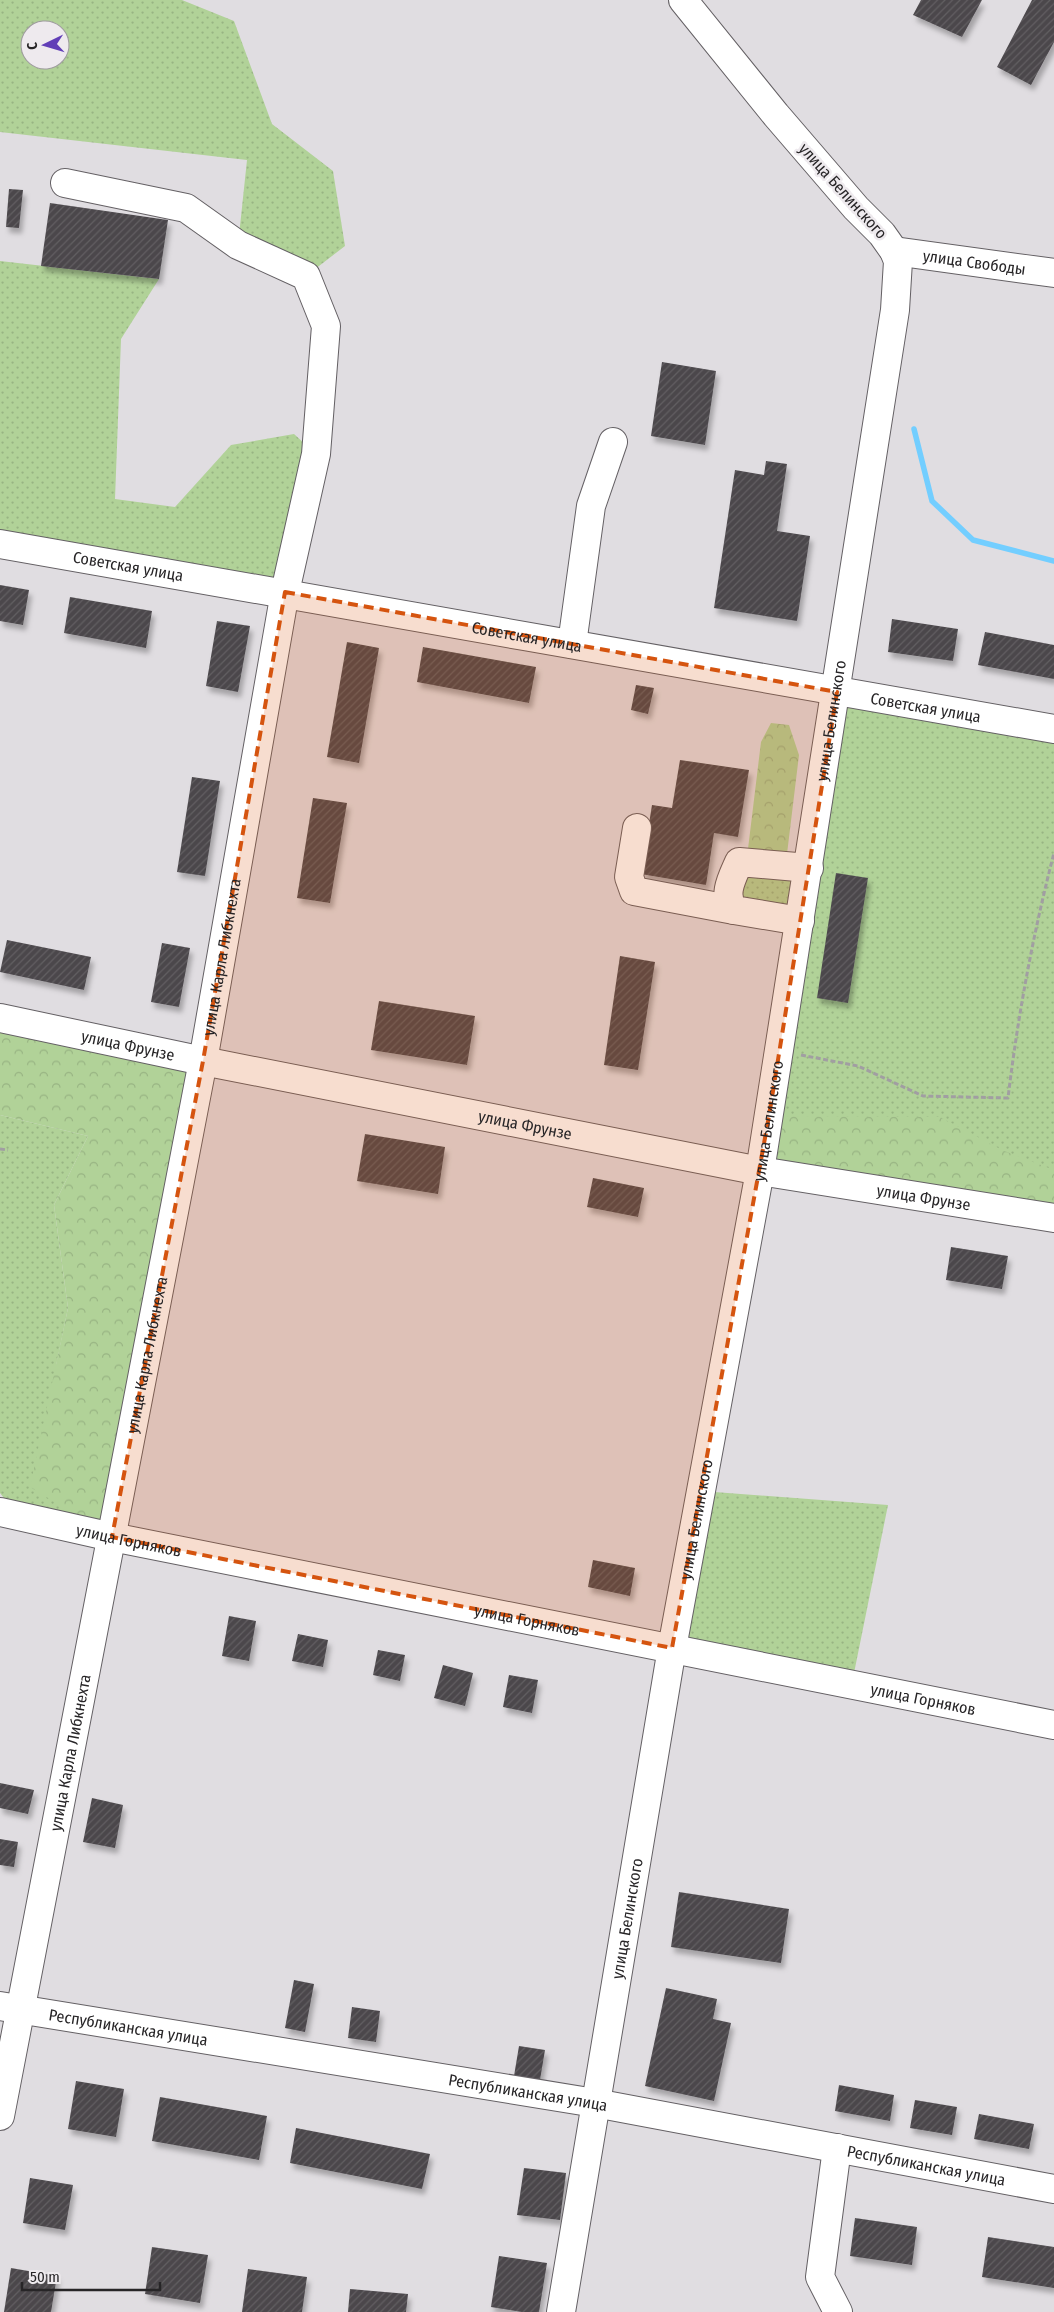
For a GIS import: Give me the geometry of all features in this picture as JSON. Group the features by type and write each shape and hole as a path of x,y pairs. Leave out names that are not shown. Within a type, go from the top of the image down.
{"street":[{"name":"улица Белинского","path":"560,2312 672,1648 760,1171 837,692 895,310 898,261 894,251 882,234 856,208 776,115 683,0"},
{"name":"улица Карла Либкнехта","path":"0,2116 10,2008 112,1537 203,1061 285,592 316,454 326,326 306,276 238,245 186,208 65,183"},
{"name":"улица Свободы","path":"894,251 1054,272"},
{"path":"572,644 591,506 613,442"},
{"name":"Советская улица","path":"0,544 285,592 837,692 1054,729"},
{"path":"637,828 629,877 634,891 800,921"},
{"path":"734,910 728,903 729,887 739,862 808,868"},
{"name":"улица Фрунзе","path":"0,1018 203,1061 760,1171 1054,1218"},
{"name":"улица Горняков","path":"0,1512 112,1537 1054,1725"},
{"name":"Республиканская улица","path":"10,2008 595,2104 1054,2189"},
{"path":"837,2148 820,2277 838,2312"}],"path":[{"path":"779,1052 858,1066 923,1096 1008,1098 1017,1020 1042,896 1054,853"},
{"path":"0,1149 8,1150"}],"highlighted area":[{"path":"285,592 837,692 769,1116 672,1648 112,1537 203,1061"}],"green space":[{"path":"0,0 182,0 234,21 272,124 333,171 345,246 306,276 238,245 247,160 0,132"},
{"path":"0,261 159,279 121,339 115,499 175,507 231,445 294,434 316,454 285,592 0,544"},
{"path":"837,692 1054,729 1054,1218 760,1171"},
{"path":"771,723 789,725 799,755 787,854 748,849 761,742"},
{"path":"743,873 796,873 789,911 737,897"},
{"path":"0,1018 203,1061 112,1537 30,1487 68,1308 54,1205 88,1136 0,1115"},
{"path":"0,1115 88,1136 54,1205 68,1308 56,1366 112,1537 19,1517 0,1493"},
{"path":"769,1116 940,1117 1002,1150 1054,1170 1054,1218 760,1171"},
{"path":"701,1491 888,1505 852,1683 672,1648"}],"building":[{"path":"921,0 982,0 962,37 913,15"},
{"path":"1032,0 1054,0 1054,42 1031,85 997,67"},
{"path":"9,189 23,190 19,228 6,227"},
{"path":"50,203 168,220 159,279 41,266"},
{"path":"662,362 716,371 705,445 651,436"},
{"path":"766,461 787,464 777,531 810,536 797,621 714,608 735,470 764,475"},
{"path":"0,585 29,590 23,625 0,621"},
{"path":"70,597 152,611 146,648 64,633"},
{"path":"892,619 958,629 953,661 888,652"},
{"path":"217,621 250,626 238,692 206,686"},
{"path":"985,632 1054,645 1054,679 978,665"},
{"path":"347,642 379,648 359,763 327,757"},
{"path":"423,647 536,667 529,703 417,682"},
{"path":"636,685 654,688 648,714 631,710"},
{"path":"680,760 749,770 738,837 714,833 706,885 641,874 652,805 672,808"},
{"path":"192,777 220,781 205,876 177,872"},
{"path":"313,798 347,803 330,903 297,898"},
{"path":"836,873 868,878 848,1003 817,998"},
{"path":"7,940 91,957 84,990 0,972"},
{"path":"162,943 190,948 179,1007 151,1002"},
{"path":"620,956 655,962 638,1070 604,1065"},
{"path":"379,1001 475,1016 467,1065 371,1050"},
{"path":"365,1134 445,1147 438,1194 357,1181"},
{"path":"593,1178 644,1188 638,1217 587,1207"},
{"path":"951,1247 1008,1256 1002,1289 946,1280"},
{"path":"593,1560 635,1568 630,1596 588,1587"},
{"path":"229,1616 256,1621 249,1661 222,1656"},
{"path":"298,1634 328,1640 323,1667 292,1661"},
{"path":"378,1650 405,1655 400,1681 373,1675"},
{"path":"443,1665 473,1673 465,1706 434,1698"},
{"path":"509,1675 538,1680 532,1713 503,1707"},
{"path":"0,1783 34,1790 28,1814 0,1808"},
{"path":"92,1798 123,1805 115,1848 83,1842"},
{"path":"0,1839 18,1842 14,1867 0,1865"},
{"path":"679,1892 789,1909 781,1963 671,1947"},
{"path":"294,1980 314,1984 305,2032 285,2028"},
{"path":"666,1988 717,1999 713,2019 731,2023 714,2101 645,2086"},
{"path":"352,2007 380,2011 376,2042 348,2038"},
{"path":"519,2046 545,2050 540,2080 514,2076"},
{"path":"76,2081 124,2089 116,2137 68,2129"},
{"path":"839,2085 894,2095 890,2121 835,2111"},
{"path":"160,2097 267,2116 259,2160 152,2141"},
{"path":"915,2100 957,2107 952,2135 910,2128"},
{"path":"979,2114 1034,2124 1029,2149 974,2139"},
{"path":"296,2128 430,2154 422,2189 290,2163"},
{"path":"524,2168 566,2173 560,2220 517,2215"},
{"path":"30,2178 73,2185 65,2230 23,2223"},
{"path":"855,2218 917,2227 912,2265 850,2256"},
{"path":"988,2237 1054,2247 1054,2288 982,2277"},
{"path":"152,2247 208,2255 200,2303 145,2294"},
{"path":"499,2256 547,2263 539,2312 522,2312 491,2307"},
{"path":"11,2268 57,2276 51,2312 4,2312"},
{"path":"248,2269 307,2277 302,2312 242,2312"},
{"path":"350,2289 408,2294 406,2312 348,2312"}],"waterway":[{"path":"914,429 932,501 973,540 1054,561"}]}
